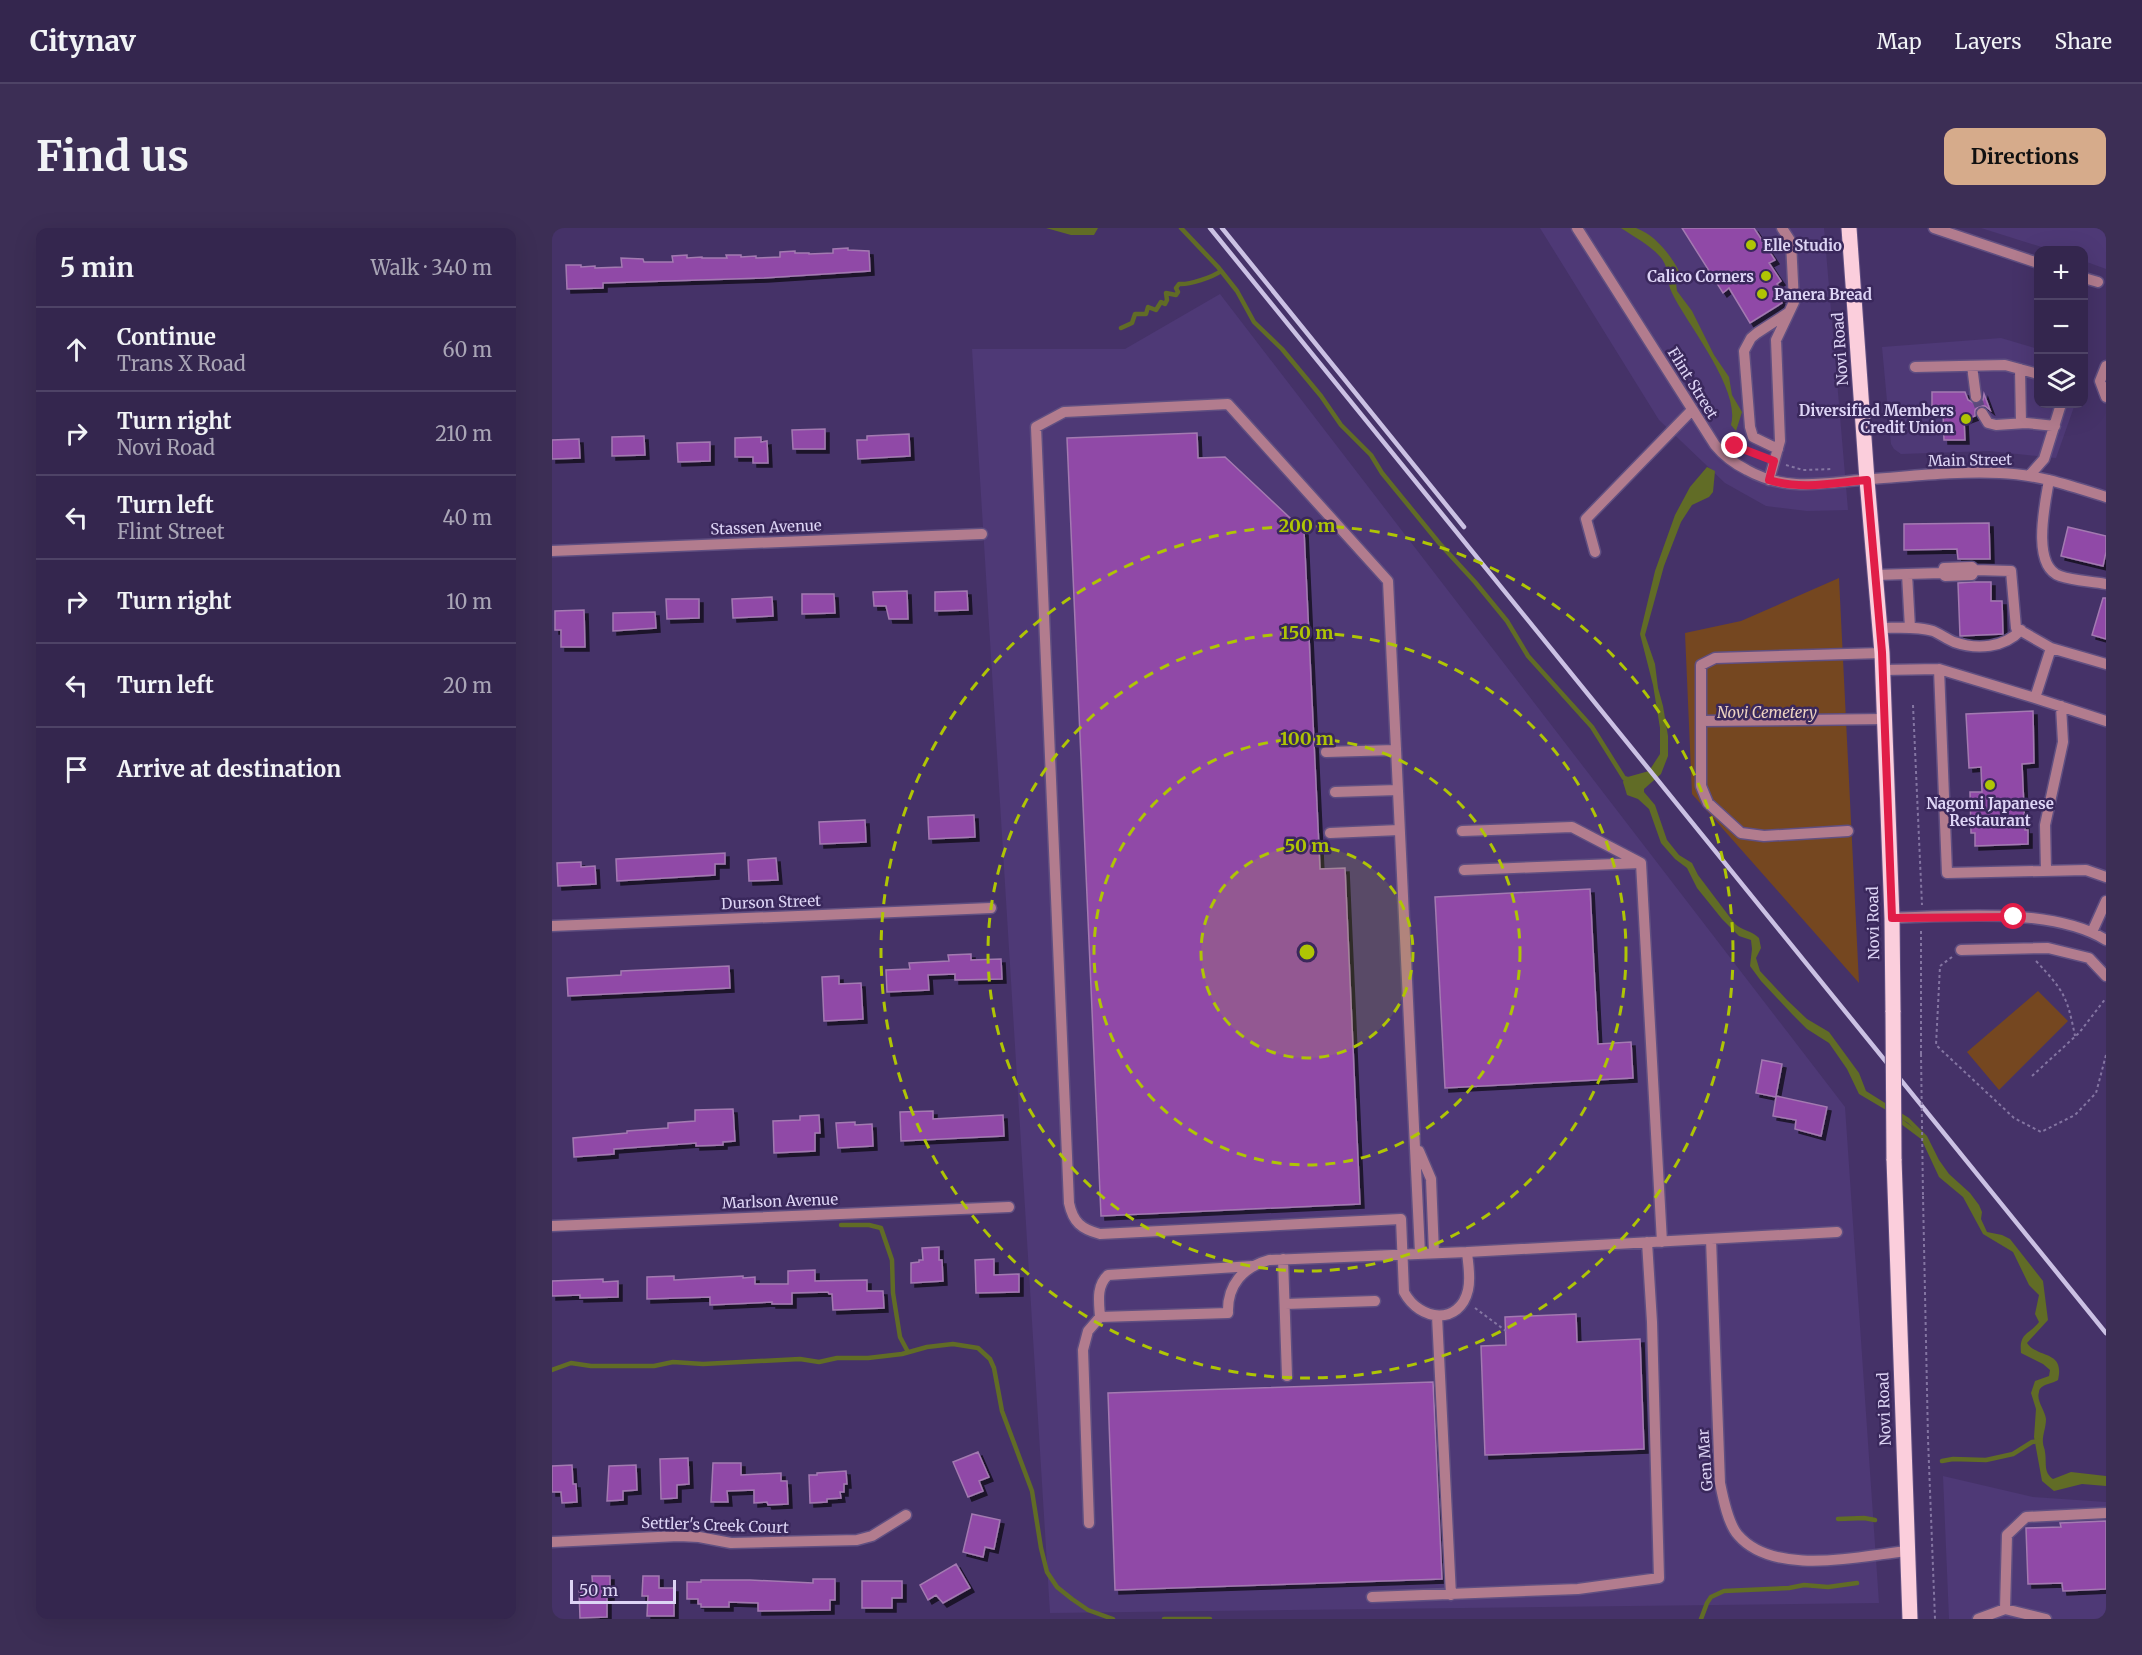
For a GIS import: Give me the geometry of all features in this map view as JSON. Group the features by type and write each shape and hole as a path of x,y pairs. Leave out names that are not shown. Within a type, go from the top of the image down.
{"main road":[{"name":"Novi Road","path":"1849,228 1883,670 1892,918 1894,1159 1910,1619"}],"street":[{"name":"Flint Street","path":"1577,228 1692,410 1721,451 1745,469 1780,483 1807,486 1867,480"},
{"path":"1769,480 1780,441 1776,340 1778,331 1794,302 1791,242 1782,228"},
{"path":"1934,228 2034,262"},
{"path":"2088,279 2098,282"},
{"path":"1778,449 1753,437 1750,427 1744,351 1756,333 1790,312"},
{"path":"1915,367 2005,365 2034,373"},
{"path":"1972,366 1976,397"},
{"path":"2106,366 2100,381 2106,397"},
{"path":"2020,369 2021,423"},
{"path":"1420,1253 1388,581 1228,404 1064,412 1036,427 1069,1191 1072,1216 1079,1226 1100,1234 1401,1219 1404,1292 1409,1302 1417,1310 1437,1316 1448,1314 1464,1300 1468,1290 1467,1252"},
{"path":"2029,476 2044,459 2060,408"},
{"path":"1595,552 1586,519 1692,410"},
{"path":"1982,413 1988,423 1996,425 2021,423 2055,426"},
{"name":"Main Street","path":"1867,480 1982,472 2049,480 2106,497"},
{"path":"2049,480 2043,537 2043,558 2049,570 2060,576 2106,584"},
{"name":"Stassen Avenue","path":"552,551 982,534"},
{"path":"1876,575 1942,573 1945,576 1972,575 1975,570 2011,571 2016,628 2051,648 2106,664"},
{"path":"1907,574 1910,628"},
{"path":"1880,628 1933,631 1955,642 1973,645 2003,644 2013,639 2021,630"},
{"path":"2036,698 2051,648"},
{"path":"1848,831 1764,836 1741,833 1708,803 1701,786 1701,665 1715,658 1882,652"},
{"path":"1939,669 1947,873 2086,870 2106,877"},
{"path":"1883,670 1939,669 2106,721"},
{"path":"2046,871 2045,825 2063,742 2061,706"},
{"path":"1701,721 1885,719"},
{"path":"1326,752 1395,750"},
{"path":"1335,792 1397,790"},
{"path":"1462,831 1572,828 1641,863"},
{"path":"1330,833 1399,830"},
{"path":"1464,870 1641,863"},
{"path":"1641,863 1662,1242"},
{"path":"2092,932 2106,901"},
{"name":"Durson Street","path":"552,926 992,908"},
{"path":"1892,918 2014,917 2044,919 2092,932 2106,940"},
{"path":"1961,950 2048,948 2089,958 2106,976"},
{"path":"1415,1143 1431,1179 1434,1253"},
{"name":"Marlson Avenue","path":"552,1226 1009,1207"},
{"path":"1100,1317 1228,1313 1229,1297 1235,1282 1246,1270 1269,1260 1836,1232"},
{"name":"Gen Mar","path":"1711,1239 1720,1483 1725,1506 1737,1534 1754,1549 1782,1559 1812,1561 1907,1551"},
{"path":"1372,1597 1578,1589 1659,1578 1652,1322 1647,1242"},
{"path":"1283,1259 1287,1376"},
{"path":"1089,1523 1083,1350 1088,1331 1100,1317 1099,1290 1103,1279 1108,1275 1253,1266"},
{"path":"1285,1304 1375,1301"},
{"path":"1437,1316 1451,1595"},
{"path":"2005,1609 2007,1535 2026,1517 2106,1513"},
{"name":"Settler's Creek Court","path":"552,1542 679,1536 731,1543 857,1540 872,1536 906,1515"},
{"path":"1978,1619 2005,1609 2046,1619"}],"path":[{"path":"1728,441 1749,453 1803,470 1833,469"},
{"path":"1913,705 1922,892 1923,1196 1928,1439 1935,1619"},
{"path":"2024,948 2059,985 2069,1004 2075,1036"},
{"path":"1961,950 1940,966 1936,1045 2014,1118 2041,1132 2075,1115 2096,1094 2106,1055"},
{"path":"2032,1076 2075,1036 2106,998"},
{"path":"1464,1300 1506,1331"}],"shaded area":[{"path":"1046,228 1098,228 1094,235 1071,235"},
{"path":"1540,228 1824,228 1848,510 1807,511 1766,506 1725,483 1659,420"},
{"path":"1621,228 1636,228 1656,240 1679,271 1677,291 1692,311 1714,355 1729,377 1732,395 1742,412 1736,431 1731,425 1732,410 1721,376 1672,293 1662,259 1643,242"},
{"path":"1981,228 2106,228 2106,269 2088,262 2088,246 2038,246"},
{"path":"1220,294 1845,1107 1879,1603 1050,1613 972,349 1125,349"},
{"path":"2001,338 2034,348 2034,408 2074,408 2056,458 1989,451 1901,454 1891,444 1882,347"},
{"path":"1707,467 1715,471 1713,492 1709,497 1692,505 1681,522 1664,566 1645,635 1655,664 1663,706 1668,736 1668,756 1661,774 1644,789 1644,792 1655,805 1667,840 1679,855 1692,863 1698,875 1735,924 1759,938 1761,948 1756,958 1760,971 1807,1019 1829,1032 1859,1073 1866,1091 1909,1118 1927,1136 1949,1174 1970,1193 1979,1205 1982,1212 1981,1219 1987,1232 2010,1239 2043,1281 2048,1320 2027,1343 2054,1359 2059,1370 2058,1380 2042,1387 2038,1395 2046,1419 2043,1444 2047,1470 2053,1479 2071,1472 2106,1476 2106,1486 2082,1484 2054,1491 2042,1481 2034,1437 2036,1409 2031,1393 2035,1381 2049,1376 2050,1370 2021,1353 2023,1337 2039,1322 2035,1314 2039,1295 2029,1285 2013,1252 1983,1234 1963,1197 1939,1177 1919,1134 1908,1123 1859,1094 1847,1069 1829,1043 1807,1029 1761,981 1750,966 1751,940 1739,936 1722,919 1697,888 1687,868 1675,859 1661,843 1649,809 1638,799 1627,795 1624,778 1649,771 1660,754 1660,728 1653,685 1640,634 1655,571 1675,515 1690,487"},
{"path":"1943,1476 2033,1497 2106,1502 2106,1619 1949,1619"}],"green space":[{"name":"Novi Cemetery","path":"1839,578 1859,983 1692,794 1685,633 1741,621"},
{"path":"2038,991 2068,1021 1999,1090 1967,1052"}],"building":[{"path":"1682,228 1754,228 1775,260 1769,263 1781,281 1777,284 1785,296 1780,299 1782,303 1750,323 1729,288 1723,293"},
{"path":"848,248 848,250 869,251 870,271 764,278 603,283 603,288 567,289 566,265 595,266 595,268 622,267 621,258 643,259 644,262 673,262 672,256 687,255 687,258 727,258 726,255 756,256 756,258 780,257 780,252 833,253 833,249"},
{"path":"1932,392 1965,392 1968,400 1976,404 1983,400 1984,394 1990,410 1985,406 1979,406 1975,410 1975,416 1964,420 1965,440 1944,440 1943,412 1932,412"},
{"path":"825,429 825,449 793,449 792,430"},
{"path":"1197,433 1198,458 1225,457 1304,531 1320,869 1345,868 1360,1204 1101,1216 1067,438"},
{"path":"909,434 910,456 858,459 857,440 867,440 867,436"},
{"path":"644,436 645,455 612,456 612,437"},
{"path":"761,437 761,442 767,441 768,463 753,463 753,457 735,457 735,438"},
{"path":"579,439 580,458 552,459 552,440"},
{"path":"710,442 710,461 678,462 677,443"},
{"path":"1989,523 1990,559 1958,559 1957,549 1904,550 1904,524"},
{"path":"2068,527 2106,536 2103,566 2061,556"},
{"path":"1991,582 1991,601 2002,601 2003,634 1960,636 1958,583"},
{"path":"907,591 908,619 889,619 886,606 874,606 873,592"},
{"path":"967,591 968,610 935,611 935,592"},
{"path":"802,594 834,594 835,613 802,614"},
{"path":"772,597 773,616 733,618 732,599"},
{"path":"2103,598 2106,598 2106,639 2092,635"},
{"path":"666,599 699,599 699,618 667,619"},
{"path":"584,610 585,647 561,647 561,630 555,630 555,611"},
{"path":"655,612 656,628 613,631 613,613"},
{"path":"2033,711 2034,763 2022,764 2025,830 2028,830 2028,844 1975,846 1975,833 1971,833 1970,792 1982,792 1981,767 1969,768 1966,714"},
{"path":"974,815 975,837 929,839 928,817"},
{"path":"865,820 866,842 820,844 819,822"},
{"path":"725,853 725,864 715,864 715,875 617,881 616,859"},
{"path":"776,858 778,880 749,881 748,860"},
{"path":"581,862 581,867 595,866 596,884 558,886 557,863"},
{"path":"1590,889 1598,1044 1631,1042 1633,1078 1445,1088 1435,897"},
{"path":"971,954 971,960 1001,959 1002,979 955,980 955,974 928,975 929,990 887,992 886,970 910,969 909,963 949,961 948,955"},
{"path":"729,966 730,988 568,996 567,978 621,975 621,971"},
{"path":"839,976 839,984 861,983 863,1019 824,1021 822,977"},
{"path":"1762,1060 1782,1064 1776,1096 1827,1107 1821,1136 1795,1129 1796,1120 1773,1116 1776,1097 1756,1093"},
{"path":"733,1109 735,1141 723,1142 723,1145 696,1146 696,1143 614,1149 614,1154 574,1157 573,1138 668,1128 668,1123 695,1121 695,1110"},
{"path":"933,1111 933,1119 1003,1115 1004,1136 901,1141 900,1112"},
{"path":"819,1115 820,1133 815,1133 815,1151 774,1153 773,1121 800,1120 800,1116"},
{"path":"855,1122 855,1125 872,1124 873,1146 838,1148 836,1123"},
{"path":"939,1247 943,1281 911,1283 911,1263 923,1260 922,1248"},
{"path":"994,1259 994,1275 1019,1274 1019,1292 976,1293 975,1260"},
{"path":"815,1270 815,1281 867,1280 867,1291 883,1291 884,1308 833,1310 832,1294 828,1292 792,1293 792,1304 772,1304 772,1302 710,1305 710,1297 647,1299 647,1277 674,1276 674,1280 743,1276 743,1278 755,1277 755,1284 788,1284 788,1271"},
{"path":"603,1279 603,1282 618,1281 618,1297 552,1296 552,1281"},
{"path":"1576,1314 1577,1342 1640,1339 1644,1449 1485,1455 1481,1346 1506,1345 1505,1317"},
{"path":"1433,1382 1442,1579 1115,1590 1108,1393"},
{"path":"978,1452 989,1477 979,1481 983,1491 968,1497 953,1462"},
{"path":"688,1458 689,1484 677,1485 677,1498 661,1499 660,1459"},
{"path":"713,1463 741,1463 741,1475 781,1473 781,1481 787,1481 788,1504 754,1503 754,1490 727,1491 728,1502 711,1502"},
{"path":"572,1465 577,1502 562,1503 561,1492 552,1492 552,1466"},
{"path":"636,1465 637,1490 623,1491 623,1500 607,1501 609,1466"},
{"path":"846,1471 847,1484 844,1484 844,1492 840,1492 841,1498 810,1503 809,1475"},
{"path":"972,1514 1000,1520 994,1549 985,1547 983,1557 963,1552"},
{"path":"2106,1521 2106,1589 2063,1591 2062,1583 2028,1584 2026,1528 2061,1527 2060,1523"},
{"path":"956,1564 970,1588 943,1603 936,1595 928,1600 920,1585"},
{"path":"592,1576 610,1576 607,1617 580,1618 579,1590 593,1590"},
{"path":"643,1576 659,1576 659,1588 674,1588 674,1616 647,1616 648,1596 642,1596"},
{"path":"813,1579 835,1579 835,1600 830,1600 830,1610 758,1611 758,1603 729,1602 729,1607 701,1607 698,1599 687,1599 687,1582 750,1580 813,1583"},
{"path":"862,1581 902,1581 902,1598 892,1598 892,1608 862,1608"}],"waterway":[{"path":"1181,228 1237,291 1254,322 1282,349 1321,396 1341,425 1371,455 1382,473 1440,544 1507,621 1528,656 1592,727 1624,778 1627,779"},
{"path":"1121,328 1132,323 1135,314 1146,314 1148,307 1156,310 1161,302 1165,304 1166,293 1176,295 1178,292 1176,288 1179,284 1201,280 1221,271"},
{"path":"1898,1119 1922,1137"},
{"path":"841,1225 869,1225 881,1228 892,1260 893,1293 900,1337 908,1352"},
{"path":"552,1370 571,1363 591,1366 654,1366 673,1362 703,1364 800,1359 819,1362 837,1358 868,1358 902,1354 927,1347 953,1344 978,1348 990,1359 994,1368 1002,1411 1032,1491 1047,1572 1057,1587 1072,1599 1088,1610 1113,1619"},
{"path":"1942,1461 1986,1460 2013,1454 2032,1442 2040,1441"},
{"path":"1838,1519 1875,1520"},
{"path":"1701,1619 1711,1597 1724,1591 1789,1588 1804,1585 1828,1587 1857,1583"},
{"path":"1164,1619 1210,1619"}],"tunnel":[{"path":"1976,397 1982,413"}],"railway":[{"path":"1210,228 2106,1333"},
{"path":"1222,228 1464,527"}],"place":[{"name":"Elle Studio","path":"1751,245"},
{"name":"Calico Corners","path":"1766,276"},
{"name":"Panera Bread","path":"1762,294"},
{"name":"Diversified Members Credit Union","path":"1966,419"},
{"name":"Nagomi Japanese Restaurant","path":"1990,785"}],"route":[{"path":"1735,446 1774,461 1769,480 1780,483 1807,486 1867,480 1882,652 1892,918 2014,917"}]}
